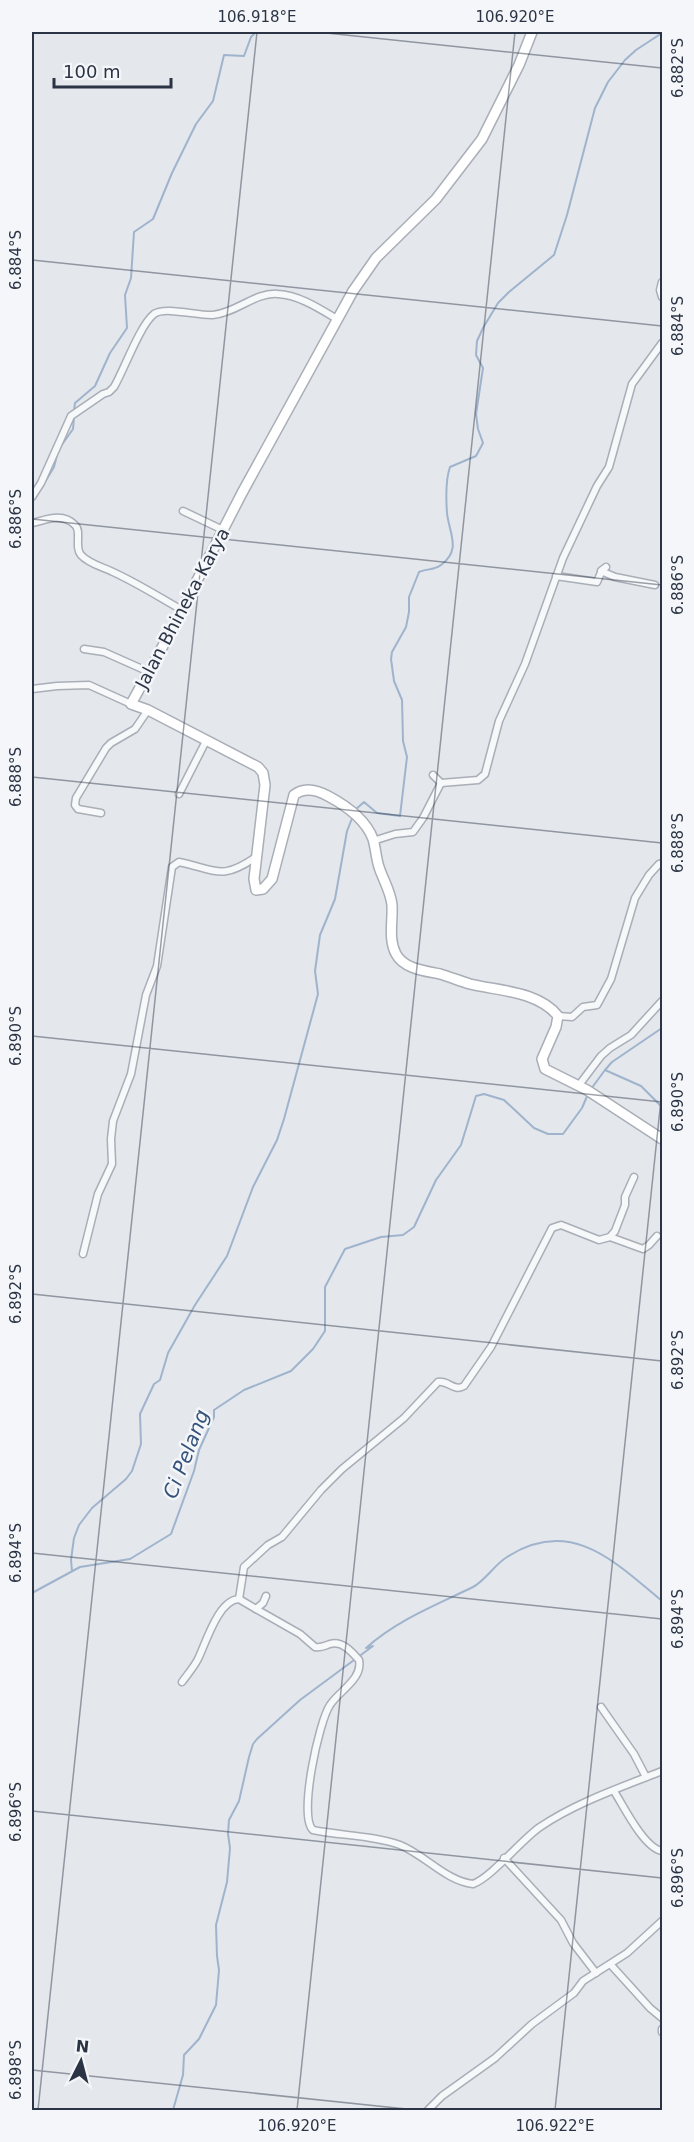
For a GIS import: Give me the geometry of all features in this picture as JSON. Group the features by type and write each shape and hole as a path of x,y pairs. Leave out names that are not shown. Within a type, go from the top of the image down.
{"street":[{"name":"Jalan Bhineka Karya","path":"532,32 514,75 482,139 436,199 370,265 337,319 131,704 148,710 258,768 263,773 265,785 254,885 258,891 263,890 272,879 292,798 301,791 310,790 322,793 341,803 361,821 373,840 377,862 392,902 391,934 394,950 400,960 420,970 471,984 512,991 546,1005 558,1016"},
{"path":"663,282 660,290 663,297"},
{"path":"32,497 41,483 71,416 114,387 138,339 151,317 156,313 215,315 264,296 277,294 299,300 337,319"},
{"path":"433,775 441,783 478,780 485,774 499,721 525,664 567,546 609,467 632,384 663,342"},
{"path":"183,511 223,530"},
{"path":"32,523 56,517 75,524 80,554 95,565 182,610"},
{"path":"556,576 597,582 603,569 615,577 655,585"},
{"path":"84,649 104,652 149,672"},
{"path":"32,689 88,685 131,704"},
{"path":"100,813 78,809 75,805 76,798 106,748 135,729 148,710"},
{"path":"179,794 206,741"},
{"path":"373,840 413,832 441,783"},
{"path":"83,1254 98,1194 112,1164 113,1121 127,1088 146,995 157,966 172,867 179,862 218,872 233,871 256,857"},
{"path":"663,863 659,864 649,875 634,898 610,979 597,1005 583,1007 572,1017 558,1016 558,1022 544,1051 542,1063 545,1069 579,1085 663,1139"},
{"path":"579,1085 600,1056 630,1035 663,1001"},
{"path":"610,1237 619,1223 626,1205 625,1197 634,1177"},
{"path":"239,1599 244,1567 268,1545 282,1537 342,1468 404,1418 438,1382 442,1381 456,1388 464,1386 490,1347 553,1226 561,1225 598,1240 610,1237 643,1249 657,1236"},
{"path":"256,1609 263,1603 266,1596"},
{"path":"182,1682 198,1659 215,1622 230,1601 239,1599 300,1634 315,1647 324,1647 334,1643 348,1648 359,1660 360,1667 355,1677 327,1710 318,1737 309,1793 309,1827 330,1834 374,1838 394,1843 459,1880 470,1883 479,1881 545,1824 614,1791 663,1771"},
{"path":"601,1707 634,1754 646,1777"},
{"path":"614,1791 641,1833 655,1849 663,1851"},
{"path":"504,1858 561,1920 573,1943 596,1973"},
{"path":"428,2110 442,2096 504,2051 532,2024 574,1993 583,1981 627,1953 663,1921"},
{"path":"610,1965 650,2008 663,2018"}],"waterway":[{"path":"74,411 75,403 95,386 110,353 127,328 125,295 131,278 134,232 153,219 196,124 213,101 224,55 244,56 251,37 256,32"},
{"path":"355,810 364,802 377,813 400,816 407,757 403,741 402,700 394,681 392,652 406,627 409,597 419,572 439,567 447,559 453,547 446,496 450,467 476,456 483,443 476,414 483,368 476,355 477,341 498,303 554,255 595,108 608,82 625,60 662,33"},
{"path":"61,446 73,429 74,417"},
{"path":"42,487 54,467 58,451"},
{"path":"72,1571 74,1538 79,1525 92,1508 132,1471 141,1444 140,1414 154,1384 160,1380 168,1353 195,1305 227,1256 253,1187 277,1140 318,994 315,971 320,935 335,899 347,831 353,816"},
{"path":"605,1070 612,1062 662,1028"},
{"path":"591,1089 605,1070 641,1086 662,1107"},
{"name":"Ci Pelang","path":"32,1593 80,1567 130,1559 171,1534 194,1471 199,1450 214,1417 214,1410 244,1390 291,1371 313,1349 325,1331 325,1287 345,1249 381,1237 403,1235 414,1227 436,1180 461,1145 476,1096 484,1094 504,1100 534,1128 548,1134 563,1134 582,1108 588,1094"},
{"path":"173,2110 183,2075 184,2055 199,2039 216,2005 219,1970 216,1925 227,1882 230,1848 229,1820 239,1801 249,1757 257,1739 300,1700 373,1646 366,1648 378,1638 417,1614 473,1587 502,1560 530,1546 552,1541 572,1543 591,1549 627,1572 662,1601"}]}
